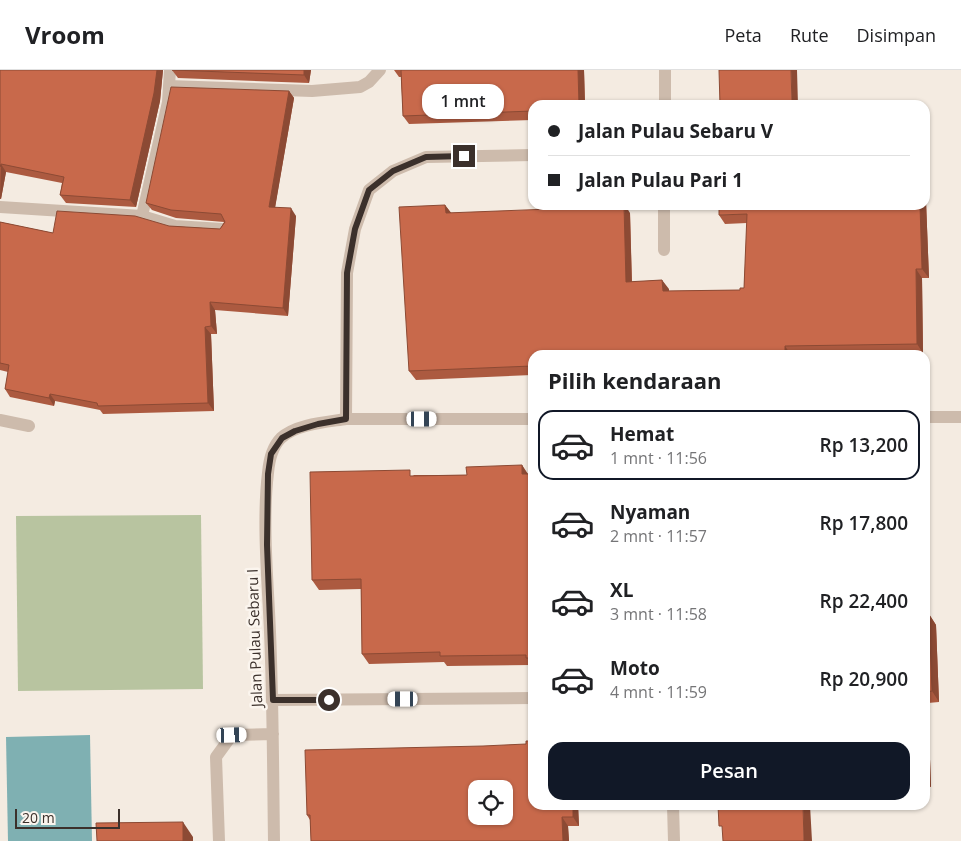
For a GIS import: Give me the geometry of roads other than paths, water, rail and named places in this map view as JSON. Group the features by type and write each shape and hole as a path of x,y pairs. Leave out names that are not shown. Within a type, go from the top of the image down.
{"street":[{"path":"142,216 168,102 170,70"},
{"path":"169,86 312,91 360,86 369,82 380,70"},
{"path":"665,70 665,100"},
{"path":"528,155 426,157 393,171 369,190 355,229 347,273 346,400 346,419 528,419"},
{"path":"0,207 142,216 175,226 222,229"},
{"path":"664,210 664,250"},
{"path":"930,416 961,417"},
{"name":"Jalan Pulau Sebaru I","path":"274,841 273,700 267,545 268,474 271,454 282,438 318,424 346,419"},
{"path":"0,420 29,426"},
{"path":"273,700 528,698"},
{"path":"219,841 216,757 232,735 273,734"},
{"path":"673,810 674,841"}],"water":[{"path":"90,735 92,841 8,841 6,737"}]}
